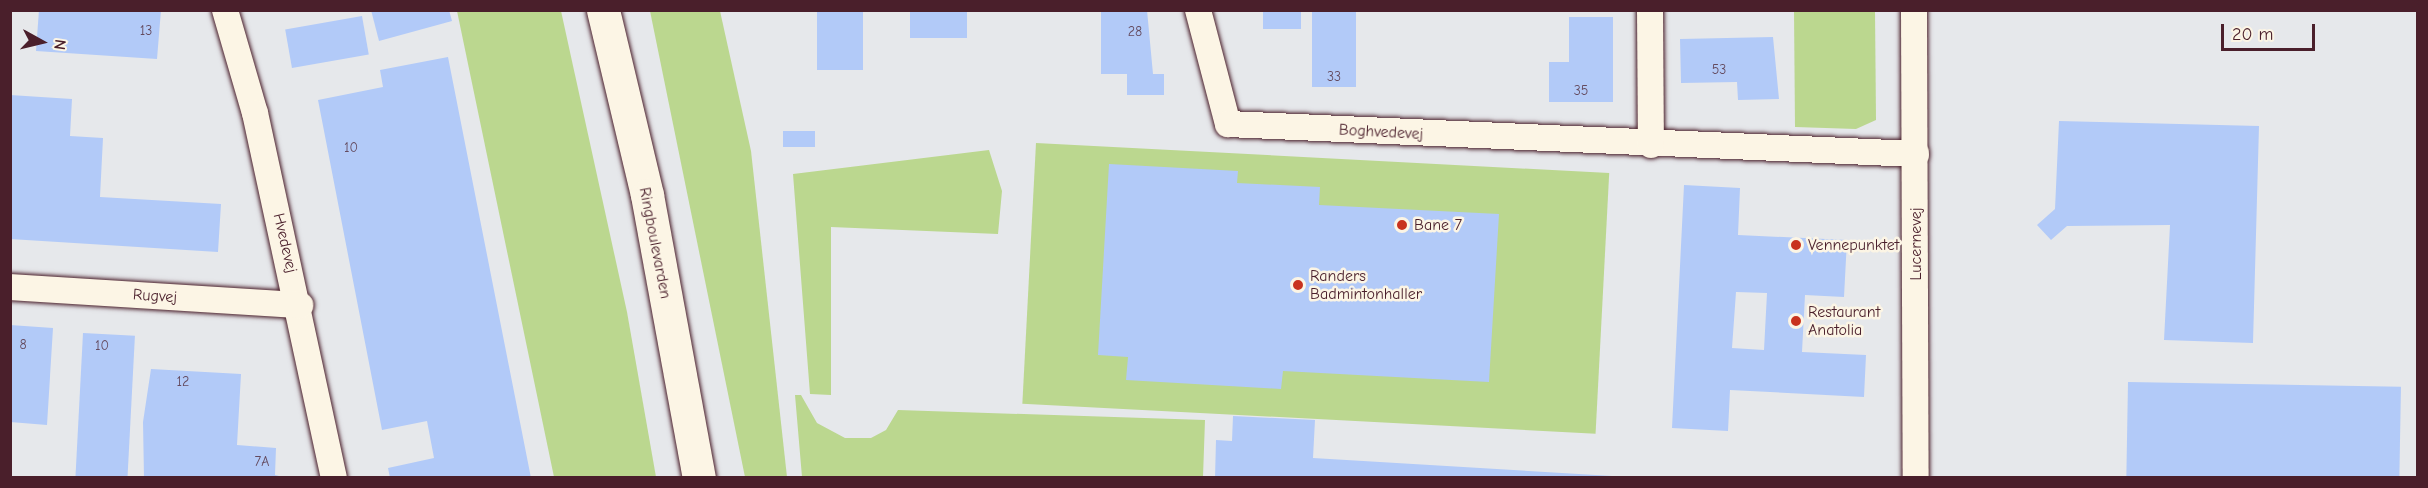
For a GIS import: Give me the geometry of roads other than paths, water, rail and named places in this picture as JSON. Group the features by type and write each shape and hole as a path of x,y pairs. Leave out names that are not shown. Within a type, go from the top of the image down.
{"main road":[{"name":"Ringboulevarden","path":"603,10 646,195 699,477"}],"street":[{"name":"Hvedevej","path":"225,10 255,113 300,305 334,477"},
{"name":"Boghvedevej","path":"1198,10 1228,124 1651,145 1916,154"},
{"path":"1650,10 1651,145"},
{"name":"Lucernevej","path":"1914,10 1916,477"},
{"name":"Rugvej","path":"10,287 300,305"}],"place":[{"name":"Bane 7","path":"1402,225"},
{"name":"Vennepunktet","path":"1796,245"},
{"name":"Randers Badmintonhaller","path":"1298,285"},
{"name":"Restaurant Anatolia","path":"1796,321"}]}
